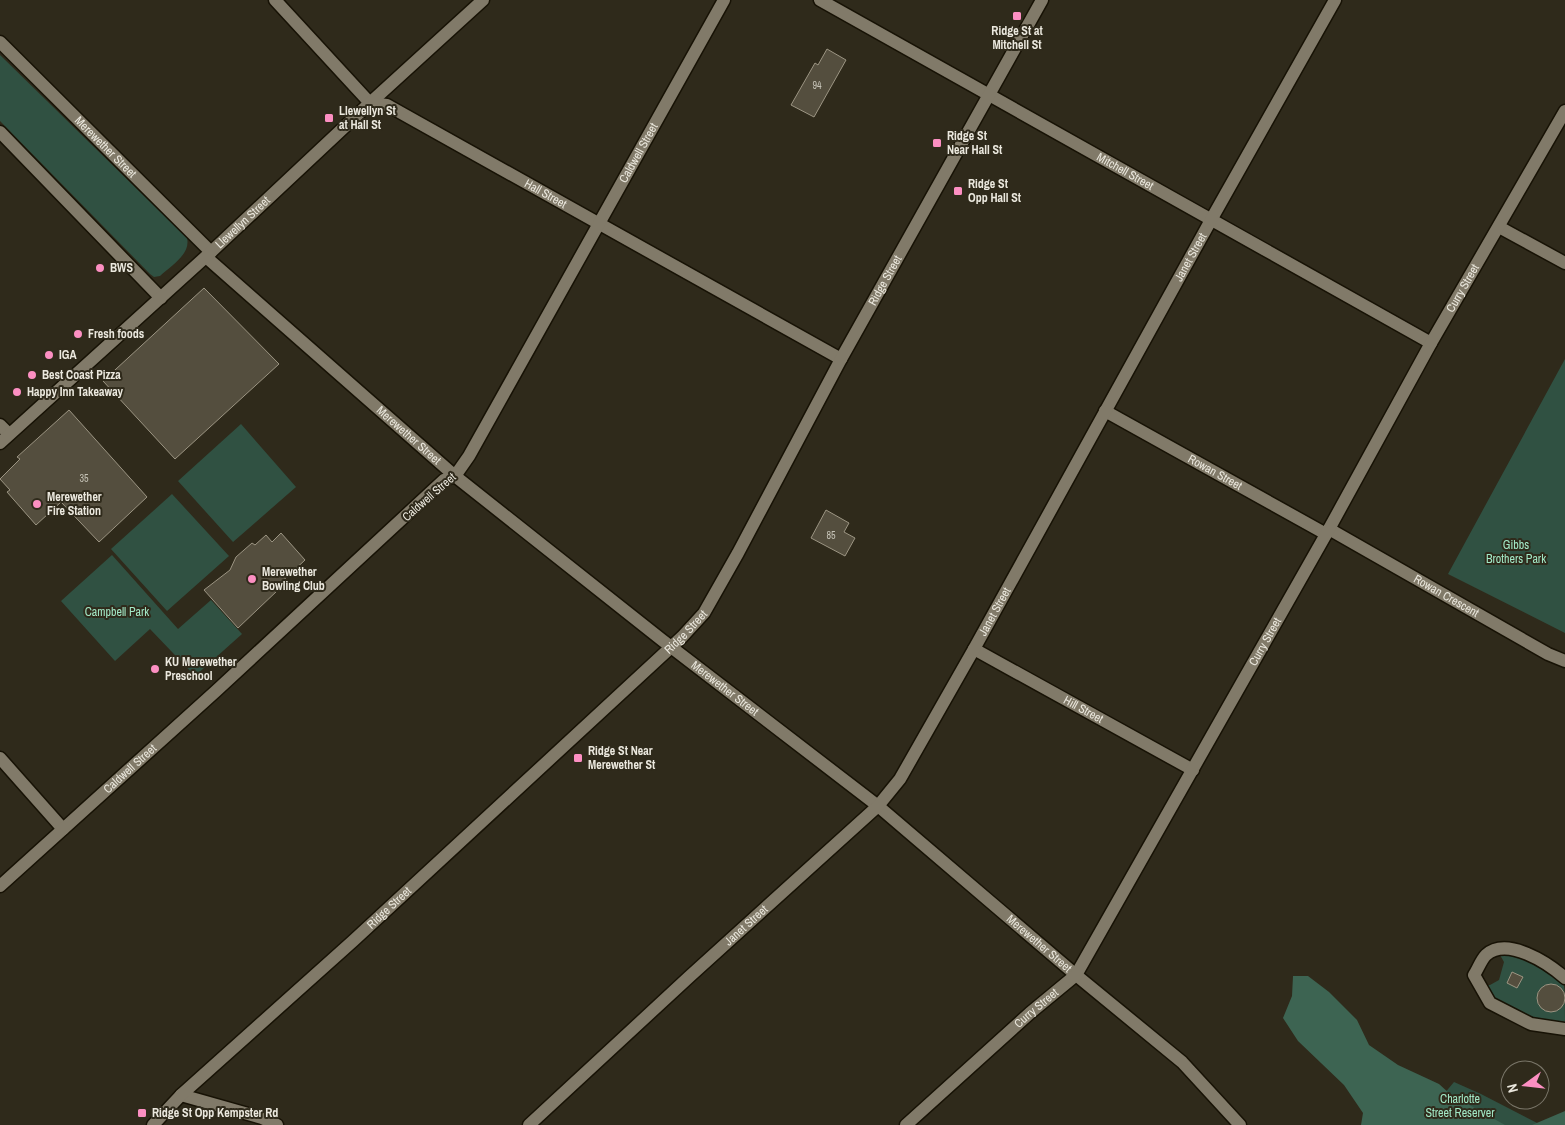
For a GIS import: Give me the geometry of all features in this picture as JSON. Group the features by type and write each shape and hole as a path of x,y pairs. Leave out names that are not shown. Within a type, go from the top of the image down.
{"street":[{"path":"275,0 370,103"},
{"name":"Llewellyn Street","path":"5,439 483,0"},
{"name":"Caldwell Street","path":"0,886 208,698 444,480 455,476 470,456 724,0"},
{"name":"Mitchell Street","path":"820,0 1431,343"},
{"name":"Ridge Street","path":"153,1125 181,1095 353,942 688,632 704,612 738,553 841,359 1042,0"},
{"name":"Janet Street","path":"529,1125 878,806 900,779 1335,0"},
{"name":"Merewether Street","path":"0,42 208,254 455,476 671,647 878,806 1076,975 1182,1062 1240,1125"},
{"name":"Hall Street","path":"370,103 387,104 841,359"},
{"name":"Curry Street","path":"906,1125 1030,1012 1076,975 1328,532 1431,343 1565,111"},
{"path":"0,132 160,298"},
{"path":"1499,227 1565,263"},
{"name":"Rowan Street","path":"1105,411 1328,532"},
{"path":"0,425 5,439"},
{"name":"Rowan Crescent","path":"1328,532 1548,654 1565,661"},
{"name":"Hill Street","path":"974,649 1193,770"},
{"path":"0,758 63,829"},
{"path":"1565,978 1558,971 1520,950 1500,948 1486,956 1474,976 1490,1003 1531,1024 1565,1029"},
{"path":"181,1095 262,1118 277,1125"}],"green space":[{"path":"0,55 187,238 186,249 183,254 160,276 154,277 150,274 0,121"},
{"name":"Gibbs Brothers Park","path":"1565,359 1565,633 1448,574"},
{"path":"241,424 296,487 233,542 178,481"},
{"path":"172,494 229,556 167,611 111,549"},
{"name":"Campbell Park","path":"112,555 178,629 211,600 242,634 195,676 150,629 115,661 61,601"},
{"path":"1506,954 1538,966 1560,981 1564,986 1565,1025 1520,1012 1500,1001 1484,986 1499,980 1504,962 1500,955"},
{"path":"1293,976 1308,976 1329,992 1357,1020 1369,1045 1398,1065 1439,1084 1450,1094 1505,1125 1361,1125 1363,1113 1344,1085 1298,1041 1283,1018 1292,996"},
{"name":"Charlotte Street Reserver","path":"1454,1082 1500,1104 1500,1110 1512,1110 1541,1125 1418,1125"},
{"path":"1565,1111 1565,1125 1532,1125"}],"building":[{"path":"827,49 846,60 814,117 791,105 815,63 818,65"},
{"path":"204,288 279,364 175,459 103,381"},
{"path":"69,410 147,497 99,542 61,502 36,525 7,492 10,490 0,479 20,459 17,457"},
{"path":"826,510 849,523 844,532 855,538 845,556 811,538"},
{"name":"Merewether Bowling Club","path":"281,533 305,560 276,587 278,590 238,628 204,590 230,570 236,557 252,543 255,545 266,535 272,542"},
{"path":"1512,972 1523,977 1517,988 1507,983"},
{"path":"1551,984 1561,988 1565,998 1561,1008 1551,1012 1541,1008 1537,998 1541,988"}],"place":[{"name":"Ridge St at Mitchell St","path":"1017,16"},
{"name":"Llewellyn St at Hall St","path":"329,118"},
{"name":"Ridge St Near Hall St","path":"937,143"},
{"name":"Ridge St Opp Hall St","path":"958,191"},
{"name":"BWS","path":"100,268"},
{"name":"Fresh foods","path":"78,334"},
{"name":"IGA","path":"49,355"},
{"name":"Best Coast Pizza","path":"32,375"},
{"name":"Happy Inn Takeaway","path":"17,392"},
{"name":"Merewether Fire Station","path":"37,504"},
{"name":"Merewether Bowling Club","path":"252,579"},
{"name":"KU Merewether Preschool","path":"155,669"},
{"name":"Ridge St Near Merewether St","path":"578,758"},
{"name":"Ridge St Opp Kempster Rd","path":"142,1113"}]}
